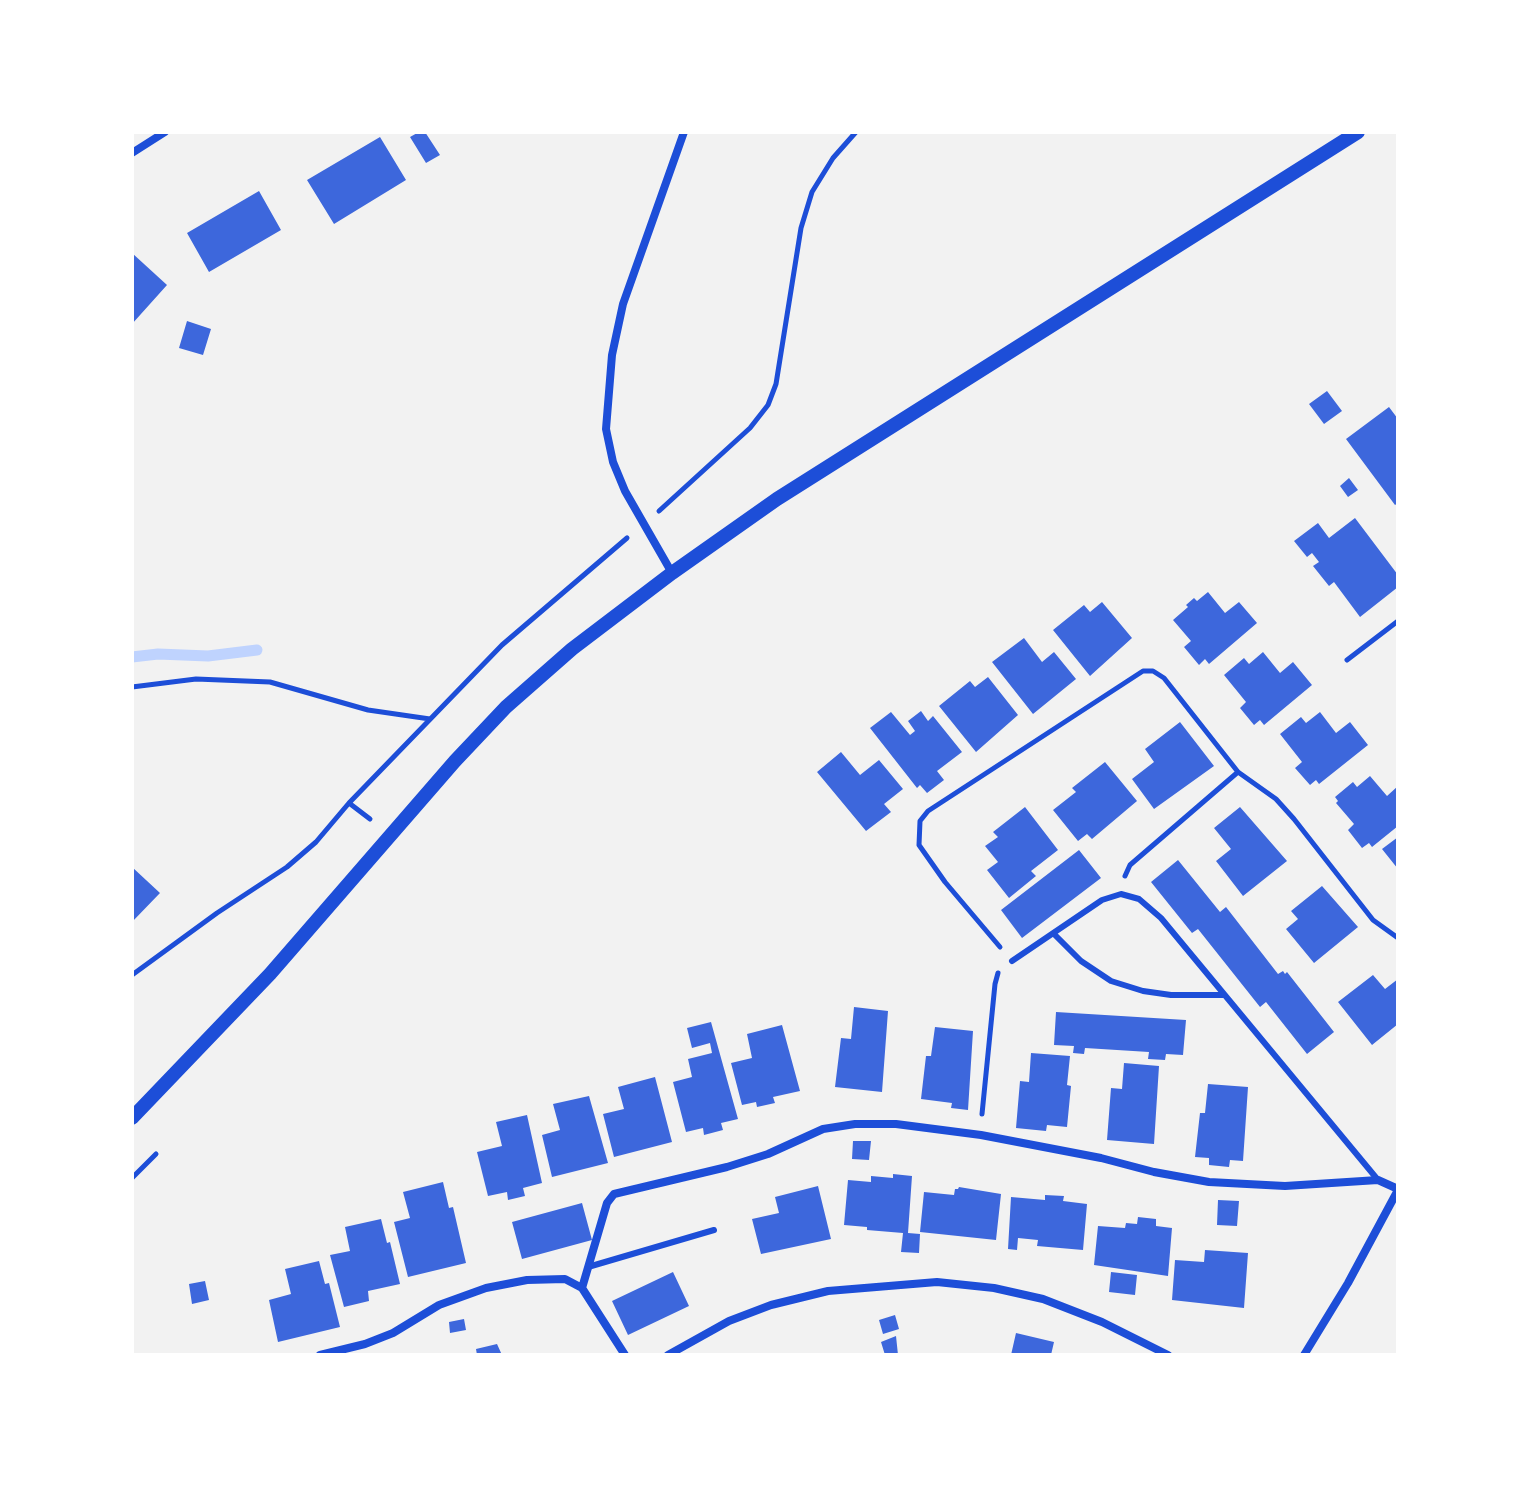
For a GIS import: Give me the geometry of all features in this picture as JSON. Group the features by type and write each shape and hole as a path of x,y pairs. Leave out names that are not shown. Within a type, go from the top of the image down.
{"street":[{"path":"132,153 165,132"},
{"path":"672,573 625,491 613,462 606,429 612,355 623,304 684,132"},
{"path":"132,1118 270,974 506,707 572,649 672,573 789,491 1358,132"},
{"path":"582,1288 607,1203 614,1194 755,1159 823,1129 896,1124 981,1135 1209,1182 1285,1186 1378,1180 1398,1190 1348,1283 1304,1355"},
{"path":"320,1355 393,1333 439,1305 486,1288 527,1280 565,1279 582,1288 625,1355"},
{"path":"668,1355 729,1321 771,1305 828,1291 937,1282 994,1288 1043,1299 1102,1322 1168,1355"}],"lane":[{"path":"1012,961 1102,900 1121,894 1139,899 1161,918 1378,1180"},
{"path":"1054,934 1081,961 1111,981 1143,991 1171,995 1224,995"},
{"path":"588,1267 714,1230"}],"path":[{"path":"680,492 750,428 768,405 776,384 801,228 812,192 833,158 856,132"},
{"path":"132,975 287,867 316,842 349,803 502,645 606,556"},
{"path":"1347,660 1398,621"},
{"path":"981,1135 995,984 999,971 1012,961 945,882 919,845 920,821 928,811 1143,671 1153,671 1164,678 1238,772 1276,799 1373,920 1398,938"},
{"path":"132,687 196,679 270,682 368,710 430,719"},
{"path":"1121,894 1130,865 1238,772"},
{"path":"349,803 370,819"},
{"path":"132,1178 156,1154"}],"building":[{"path":"425,132 440,155 426,163 410,137"},
{"path":"380,137 406,180 334,224 307,180"},
{"path":"259,191 281,230 209,272 187,233"},
{"path":"132,253 167,285 132,324"},
{"path":"187,321 211,329 203,355 179,348"},
{"path":"1327,391 1342,411 1324,424 1309,404"},
{"path":"1389,407 1398,419 1398,503 1395,505 1346,439"},
{"path":"1349,478 1358,490 1348,497 1340,486"},
{"path":"1355,518 1398,575 1398,587 1360,617 1334,582 1329,586 1313,566 1319,562 1312,553 1307,557 1294,541 1318,523 1329,538"},
{"path":"1208,592 1225,613 1239,602 1257,623 1209,664 1205,659 1199,665 1184,647 1191,641 1173,620 1194,598 1197,601"},
{"path":"1102,602 1132,638 1090,676 1053,630 1084,605 1090,612"},
{"path":"1024,638 1042,662 1054,652 1076,679 1033,714 992,662"},
{"path":"1263,652 1280,673 1293,662 1312,685 1264,725 1260,720 1254,725 1240,708 1246,702 1224,675 1244,658 1249,664"},
{"path":"988,677 1018,715 976,752 939,706 970,681 975,687"},
{"path":"921,711 928,721 933,716 962,752 937,771 944,780 927,793 920,785 917,788 870,728 891,712 910,735 915,731 908,721"},
{"path":"1320,712 1336,733 1350,722 1368,745 1319,784 1316,780 1310,785 1295,768 1302,762 1280,734 1301,717 1306,723"},
{"path":"1180,722 1214,766 1154,809 1132,779 1154,762 1145,749"},
{"path":"841,752 860,775 879,760 903,789 884,804 891,812 866,831 817,772"},
{"path":"1105,762 1137,801 1092,839 1087,834 1078,841 1053,810 1076,792 1072,788"},
{"path":"1370,776 1387,796 1398,786 1398,826 1372,847 1369,843 1362,848 1348,830 1354,824 1336,803 1335,797 1353,782 1357,787"},
{"path":"1025,807 1058,850 1031,871 1036,876 1009,898 987,870 998,862 985,846 998,837 993,832"},
{"path":"1240,807 1287,861 1243,896 1216,861 1231,849 1214,828"},
{"path":"1398,837 1398,869 1382,849"},
{"path":"1079,850 1101,878 1022,938 1001,910"},
{"path":"1178,860 1220,912 1226,907 1278,974 1287,972 1334,1032 1307,1054 1266,1002 1260,1007 1198,929 1192,933 1151,882"},
{"path":"132,867 160,893 132,922"},
{"path":"1322,886 1358,927 1314,963 1286,929 1298,919 1291,911"},
{"path":"1373,975 1385,989 1398,979 1398,1024 1372,1045 1338,1002"},
{"path":"854,1007 888,1011 882,1092 835,1087 841,1038 851,1039"},
{"path":"1056,1012 1186,1020 1183,1055 1166,1054 1165,1060 1148,1059 1149,1052 1085,1048 1084,1054 1073,1053 1074,1046 1054,1045"},
{"path":"711,1022 738,1119 721,1123 723,1130 704,1135 703,1128 686,1132 673,1082 692,1077 688,1059 712,1053 710,1043 692,1048 687,1028"},
{"path":"782,1025 800,1091 773,1097 775,1103 757,1107 756,1102 742,1105 731,1063 752,1058 747,1034"},
{"path":"935,1027 973,1031 968,1110 951,1108 952,1103 921,1099 926,1056 931,1056"},
{"path":"1031,1053 1070,1056 1067,1127 1047,1125 1046,1131 1016,1128 1020,1081 1029,1082"},
{"path":"1124,1063 1159,1066 1154,1144 1107,1140 1111,1088 1122,1089"},
{"path":"655,1077 672,1142 614,1157 603,1114 624,1109 618,1087"},
{"path":"1208,1084 1248,1087 1243,1161 1230,1160 1229,1167 1209,1165 1209,1158 1195,1157 1200,1113 1205,1113"},
{"path":"589,1096 608,1163 552,1177 542,1135 560,1130 553,1104"},
{"path":"527,1115 542,1183 523,1188 525,1196 508,1200 507,1192 488,1196 477,1152 502,1146 496,1122"},
{"path":"853,1141 871,1141 869,1160 852,1159"},
{"path":"893,1174 912,1176 908,1233 920,1234 919,1253 901,1252 903,1233 844,1225 848,1180 871,1182 871,1176 893,1178"},
{"path":"443,1182 449,1208 453,1207 466,1263 408,1277 394,1222 410,1218 403,1192"},
{"path":"818,1186 831,1239 761,1254 752,1219 779,1213 775,1197"},
{"path":"959,1187 1001,1194 996,1240 920,1232 924,1192 954,1195"},
{"path":"1045,1195 1064,1196 1063,1201 1087,1204 1083,1250 1037,1246 1038,1240 1018,1238 1017,1250 1008,1249 1011,1197 1045,1200"},
{"path":"1218,1200 1239,1201 1237,1226 1217,1225"},
{"path":"582,1203 592,1240 522,1259 512,1222"},
{"path":"1138,1217 1156,1219 1156,1226 1172,1228 1168,1276 1094,1265 1098,1226 1125,1228 1126,1223 1137,1224"},
{"path":"381,1219 400,1284 368,1291 369,1301 344,1307 330,1255 350,1251 345,1227"},
{"path":"1205,1250 1248,1253 1244,1308 1172,1300 1175,1260 1204,1262"},
{"path":"319,1261 325,1284 329,1283 340,1327 278,1342 269,1300 291,1294 285,1269"},
{"path":"673,1272 689,1306 628,1335 612,1301"},
{"path":"1111,1272 1137,1275 1135,1295 1109,1292"},
{"path":"205,1281 209,1300 192,1304 189,1284"},
{"path":"895,1315 899,1329 883,1334 879,1320"},
{"path":"464,1319 466,1330 450,1333 449,1322"},
{"path":"1016,1333 1054,1342 1051,1355 1011,1355"},
{"path":"896,1336 898,1355 885,1355 881,1342"},
{"path":"497,1344 502,1355 477,1355 476,1349"}],"waterway":[{"path":"132,657 158,654 208,656 257,650"}]}
